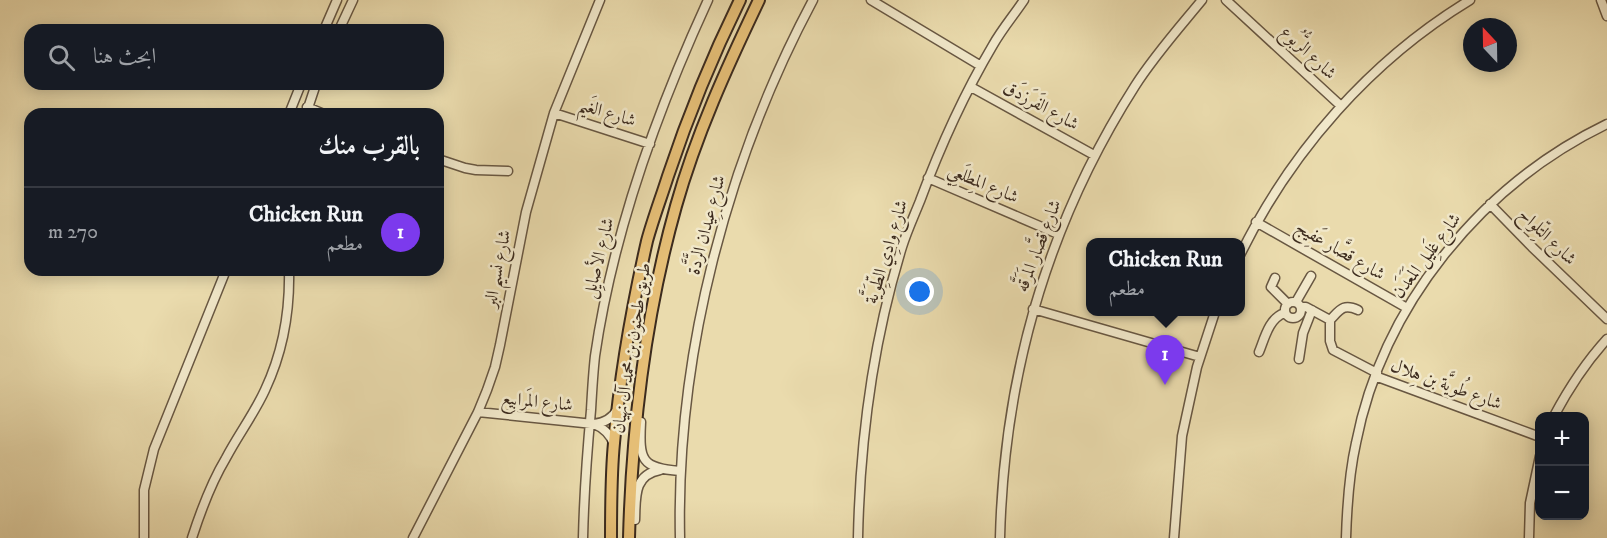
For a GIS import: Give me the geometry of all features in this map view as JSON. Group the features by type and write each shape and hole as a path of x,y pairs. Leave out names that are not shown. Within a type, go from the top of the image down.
{"main road":[{"name":"طريق طحنون بن محمد آل نهيان","path":"610,538 618,406 630,325 648,239 699,88 740,0"},
{"name":"طريق طحنون بن محمد آل نهيان","path":"631,538 631,480 638,392 655,290 676,205 692,158 716,93 759,0"}],"street":[{"path":"327,24 337,0"},
{"path":"342,24 353,0"},
{"name":"شارع نسيم البر","path":"413,538 478,412 495,367 526,212 554,114 600,0"},
{"name":"شارع الأصايِل","path":"583,538 585,475 595,358 618,241 682,57 708,0"},
{"name":"شارع عِيدان الرَّدَّة","path":"680,538 680,471 690,379 698,327 723,222 735,181 770,92 813,0"},
{"path":"871,0 981,66"},
{"name":"شارع وادِي الطِّوَيَّة","path":"858,538 863,444 868,406 884,317 902,246 938,154 981,66 994,42 1024,0"},
{"name":"شارع قصَّار المَرَقَّه","path":"1000,538 1001,489 1015,382 1033,309 1058,234 1094,155 1136,84 1202,0"},
{"name":"شارع الرُّبُوع","path":"1226,0 1341,106"},
{"path":"1245,245 1277,189 1341,106 1401,50 1432,25 1470,0"},
{"path":"1601,0 1607,16"},
{"name":"شارع الفَرَزدَق","path":"971,87 1094,155"},
{"path":"291,108 299,90"},
{"path":"308,108 314,90"},
{"name":"شارع الغَيم","path":"554,114 650,144"},
{"name":"شارع غَلِيل المَعَدَن","path":"1346,538 1350,474 1364,408 1388,345 1425,279 1467,227 1490,204 1551,156 1607,124"},
{"path":"444,161 476,170 508,171"},
{"name":"شارع المِطلَعِي","path":"928,178 1058,234"},
{"name":"شارع التِّلواح","path":"1490,204 1607,319"},
{"name":"شارع قصَّار عَفِيج","path":"1256,222 1407,308"},
{"path":"144,538 144,490 154,448 224,276"},
{"path":"192,538 217,473 258,405 275,366 286,323 289,276"},
{"path":"1259,352 1273,321 1292,306 1311,276"},
{"path":"1275,278 1271,287 1292,306 1306,307 1330,320 1340,309 1351,307 1358,310"},
{"path":"1033,309 1200,357"},
{"path":"1299,359 1304,333 1312,310"},
{"path":"1174,538 1182,436 1192,387 1214,316"},
{"name":"شارع طُويَّة بن هِلال","path":"1330,320 1330,341 1333,350 1376,374 1535,435"},
{"path":"1556,412 1580,371 1607,339"},
{"path":"638,392 642,413 641,453 650,465 662,470"},
{"name":"شارع المَرابِيع","path":"591,424 609,419 618,406"},
{"name":"شارع المَرابِيع","path":"478,412 591,424 599,426 614,444"},
{"path":"1529,538 1530,503 1537,466"},
{"path":"631,538 639,485 643,478 649,473 662,470 680,471"}],"place":[{"name":"Chicken Run","path":"1165,385"}]}
